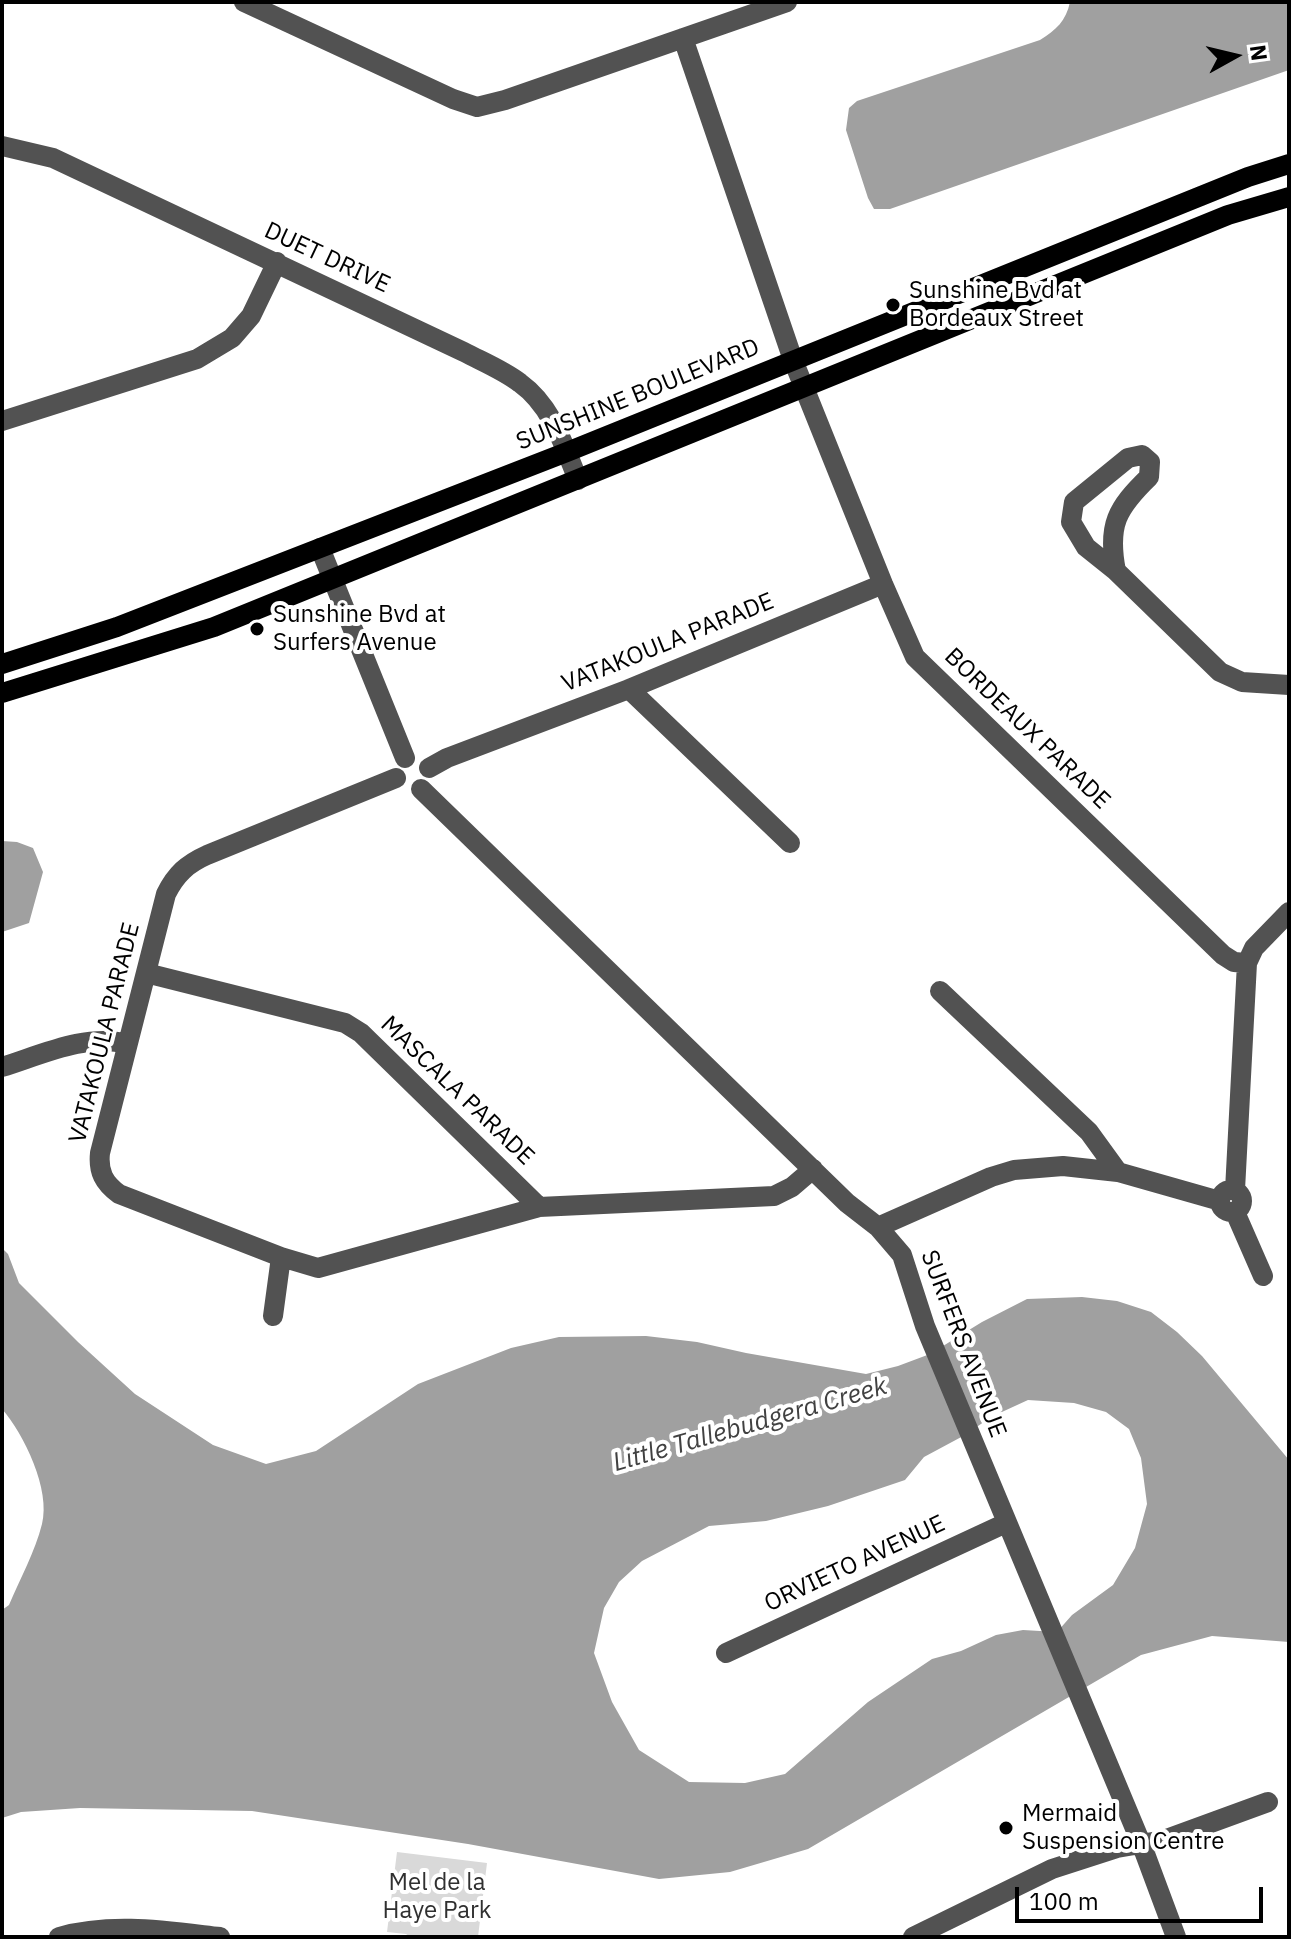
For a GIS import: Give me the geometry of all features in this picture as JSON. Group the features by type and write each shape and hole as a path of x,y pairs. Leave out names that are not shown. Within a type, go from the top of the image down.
{"main road":[{"name":"SUNSHINE BOULEVARD","path":"2,664 117,627 567,452 1248,177 1289,164"},
{"path":"2,693 214,627 1228,215 1289,197"}],"street":[{"path":"244,2 453,99 477,107 787,2"},
{"name":"BORDEAUX PARADE","path":"683,38 793,360 915,657 1223,955 1234,962 1247,963"},
{"name":"DUET DRIVE","path":"2,146 53,158 277,262 464,352 519,382 554,422 578,480"},
{"path":"2,421 197,359 232,338 251,316 277,262"},
{"path":"1116,571 1112,552 1115,524 1124,502 1149,477 1150,462 1142,455 1128,458 1074,502 1071,522 1086,547 1116,571 1220,672 1242,682 1289,685"},
{"path":"320,548 405,758"},
{"name":"VATAKOULA PARADE","path":"429,768 447,758 629,689 883,584"},
{"path":"629,689 790,843"},
{"path":"405,758 422,759 429,768 430,777 421,789 404,789 396,778 397,766 405,758"},
{"name":"VATAKOULA PARADE","path":"396,778 189,863 175,877 166,894 100,1153 99,1168 109,1187 119,1194 281,1257 318,1268 539,1207 774,1196 792,1187 813,1169"},
{"name":"SURFERS AVENUE","path":"421,789 847,1203 878,1227 902,1255 925,1326 1141,1843 1176,1937"},
{"path":"1263,1276 1230,1201 1247,963 1254,948 1289,912"},
{"name":"MASCALA PARADE","path":"146,973 345,1023 361,1033 539,1207"},
{"path":"940,991 1089,1132 1118,1172"},
{"path":"2,1067 93,1040 127,1044"},
{"path":"878,1227 991,1177 1014,1170 1063,1166 1118,1172 1230,1201"},
{"path":"273,1316 281,1257"},
{"name":"ORVIETO AVENUE","path":"726,1653 1006,1523"},
{"path":"913,1937 1052,1869 1117,1848 1164,1840 1268,1802"},
{"path":"59,1937 145,1930 220,1937"}],"green space":[{"name":"Mel de la Haye Park","path":"397,1852 487,1863 478,1937 410,1937 387,1932"}],"water":[{"path":"1070,2 1289,2 1289,70 890,209 874,209 846,130 849,108 857,101 1040,40 1060,24"},
{"path":"2,841 33,848 43,872 29,923 2,932"},
{"name":"Little Tallebudgera Creek","path":"2,1248 8,1254 19,1283 135,1394 213,1445 266,1464 316,1451 418,1384 511,1348 559,1337 646,1336 697,1342 866,1374 930,1354 1027,1299 1082,1297 1117,1301 1151,1312 1177,1332 1202,1356 1289,1460 1289,1642 1212,1636 1141,1655 808,1849 730,1872 659,1879 468,1844 252,1811 80,1808 21,1812 2,1818 2,1610 9,1605 31,1555 44,1510 34,1463 2,1409","holes":["1028,1400 1074,1403 1106,1412 1129,1429 1141,1458 1147,1504 1135,1548 1113,1585 1072,1615 1057,1632 1023,1630 996,1635 961,1651 932,1659 868,1702 785,1774 745,1783 689,1782 639,1750 612,1702 594,1653 604,1608 619,1582 642,1561 709,1526 766,1521 828,1506 905,1480 924,1457 991,1417"]}],"place":[{"name":"Sunshine Bvd at Bordeaux Street","path":"893,305"},
{"name":"Sunshine Bvd at Surfers Avenue","path":"257,629"},
{"name":"Mermaid Suspension Centre","path":"1006,1828"}]}
